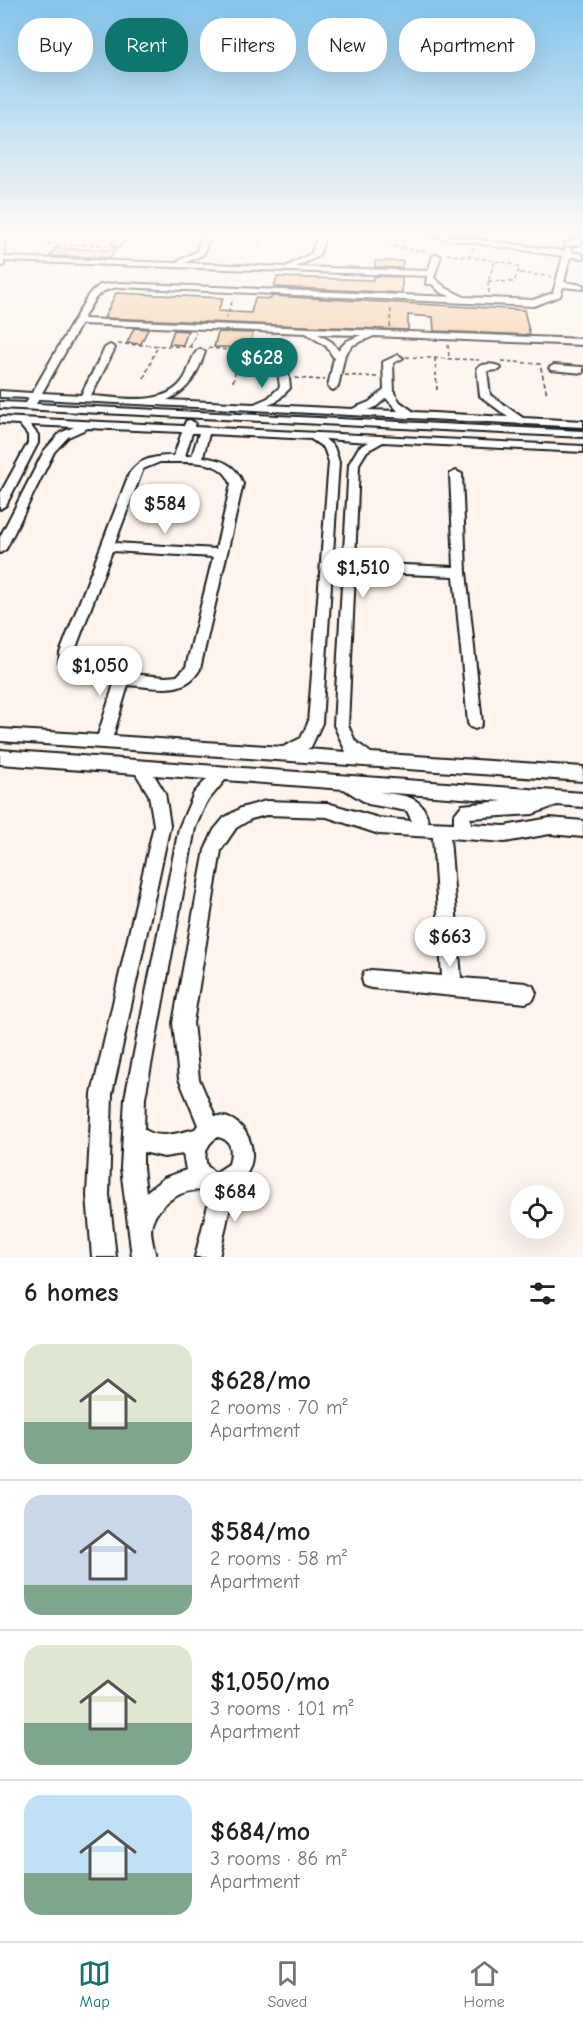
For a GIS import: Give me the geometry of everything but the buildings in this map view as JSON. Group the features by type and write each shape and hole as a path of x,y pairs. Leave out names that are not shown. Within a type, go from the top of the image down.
{"street":[{"path":"29,407 93,295"},
{"path":"340,295 474,301 544,301 556,295"},
{"path":"456,295 474,301"},
{"path":"78,321 583,342"},
{"path":"303,331 329,344 337,356"},
{"path":"334,381 337,356 349,344 386,334"},
{"path":"84,399 110,348"},
{"path":"192,388 201,352"},
{"path":"398,358 388,362 387,392 396,405 415,416"},
{"path":"282,361 285,383 296,401 315,411"},
{"path":"496,368 482,368 485,396 521,421"},
{"path":"554,368 583,370"},
{"path":"250,407 272,400 285,383"},
{"path":"146,402 192,388"},
{"path":"192,388 212,405"},
{"path":"350,412 373,404 387,392"},
{"path":"0,394 579,423"},
{"path":"464,418 485,396"},
{"path":"0,405 583,434"},
{"path":"178,460 193,415"},
{"path":"0,420 583,449"},
{"path":"0,505 33,443 33,435 22,421"},
{"path":"0,549 49,451 64,435 88,424"},
{"path":"196,461 205,430"},
{"path":"286,753 306,742 315,723 334,462 329,447 314,436"},
{"path":"368,759 349,744 341,725 354,464 363,449 383,439"},
{"path":"159,459 196,461 217,463 233,471 237,484 193,669 187,677 178,682 166,683 82,675 71,670 66,663 67,653 140,467 159,459"},
{"path":"456,474 460,572 475,723"},
{"path":"107,548 220,554"},
{"path":"349,567 460,572"},
{"path":"104,741 123,679"},
{"path":"0,735 583,774"},
{"path":"0,757 583,800"},
{"path":"104,1257 97,1172 102,1094 162,825 157,793 140,767"},
{"path":"144,1257 138,1227 132,1168 135,1098 187,828 200,798 222,773"},
{"path":"345,782 368,797 412,805 419,813 421,828"},
{"path":"463,831 462,815 468,810 532,807 557,798"},
{"path":"207,1257 214,1181 194,1160 205,1134 189,1079 183,1023 213,850 220,835 230,823 247,813 275,807 327,810 370,824 441,830 505,834 550,826 583,829"},
{"path":"441,830 452,986"},
{"path":"371,979 526,993"},
{"path":"132,1132 140,1140 155,1147 205,1134 217,1126 231,1130 240,1141 242,1148 237,1172 214,1181 187,1179 163,1190 144,1213 138,1227"}],"path":[{"path":"224,327 234,295"},
{"path":"489,295 489,301"},
{"path":"386,334 392,297"},
{"path":"190,347 198,326"},
{"path":"447,337 449,359"},
{"path":"144,378 159,345"},
{"path":"233,382 240,351"},
{"path":"435,358 437,390"},
{"path":"285,383 387,378"}]}
